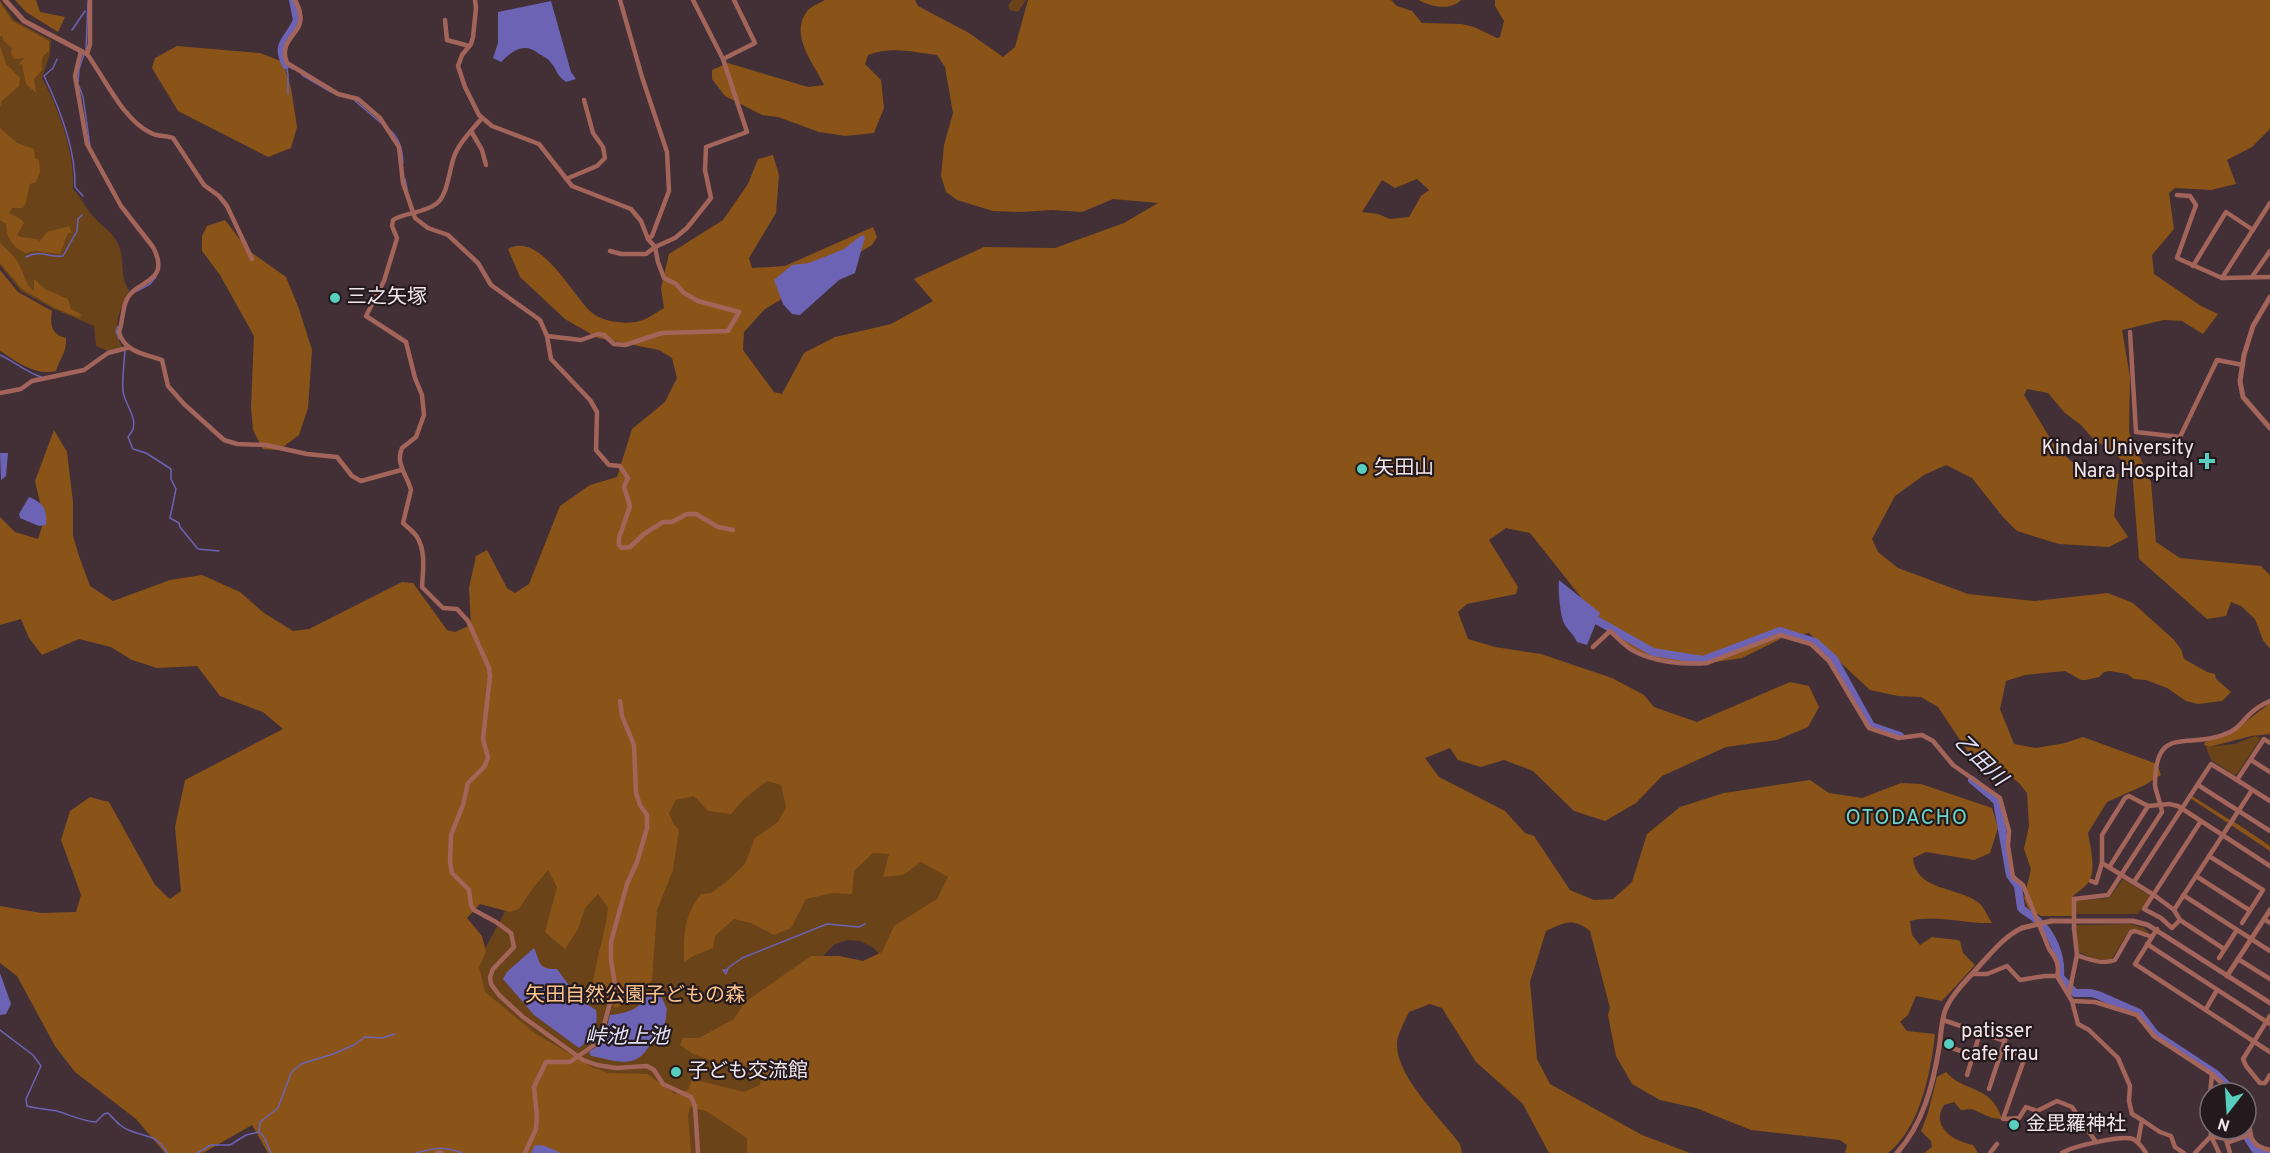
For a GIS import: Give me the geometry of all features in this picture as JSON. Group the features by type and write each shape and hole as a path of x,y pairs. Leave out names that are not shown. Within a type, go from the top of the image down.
{"street":[{"path":"5,0 24,21 84,52 105,84 137,122 153,134 174,138 204,185 219,196 227,206 252,259"},
{"path":"90,0 90,44 84,52 75,76 87,144 114,196 157,255 154,278 131,293 125,304 119,332 127,348"},
{"path":"295,0 301,16 297,29 285,45 287,63 332,90 358,99 382,122 400,150 403,183 413,215 428,228 448,235 471,254 491,285 540,320 547,336 551,359 590,400 597,412 596,450 609,465 620,466 628,478 624,488 630,506 619,538 619,545 622,548 630,547 644,534 663,522 672,522 687,514 696,514 718,527 733,530"},
{"path":"475,0 476,22 473,38 458,66 459,73 482,118 495,128 535,141 576,188 631,209 641,221 648,239 655,247 657,261 664,278 698,301 739,312 728,331 662,333 625,345 614,344 604,335 598,334 581,340 547,336"},
{"path":"620,0 667,152 669,191 652,236 648,239"},
{"path":"610,251 623,254 646,254 675,238 687,228 711,198 705,170 706,147 747,132 723,59 693,0"},
{"path":"723,59 755,43 734,0"},
{"path":"445,20 447,40 469,46"},
{"path":"566,179 597,166 605,158 603,147 593,133 584,100"},
{"path":"482,118 455,153 450,177 439,200 413,215 404,215 393,220 392,226 397,238 384,281 366,316 406,342 422,396 423,418 416,437 400,451 401,470 411,490 403,523 417,537 421,549 424,566 422,587 443,608 457,609 468,621 489,668 483,740 488,758 484,767 468,783 463,805 451,835 449,850 452,873 469,890 474,910 511,933 514,947 493,969 490,977 491,984 523,1017 583,1060 616,1068 647,1066 654,1070 663,1084 691,1097 695,1106 698,1153"},
{"path":"471,131 482,150 486,165"},
{"path":"2177,195 2190,196 2196,205 2177,258 2222,278 2270,277"},
{"path":"2222,278 2270,203"},
{"path":"2193,266 2226,212 2253,230"},
{"path":"2252,278 2270,251"},
{"path":"2270,297 2253,326 2240,381 2243,397 2270,428"},
{"path":"2130,332 2136,432 2180,437 2217,360 2243,365"},
{"path":"0,393 21,389 32,381 84,370 108,352 127,348 162,360 168,386 184,404 224,440 237,444 336,457 352,476 361,482 401,470"},
{"path":"1593,647 1610,631 1632,650 1654,659 1694,664 1707,663 1780,635 1811,645 1829,662 1869,728 1899,738 1922,735 1933,741 1953,765 2000,798 2009,831 2008,846 2013,877 2023,885 2049,949 2055,957 2059,970 2057,976"},
{"path":"525,1153 536,1129 534,1087 546,1062 570,1062 597,1042 603,1029 615,984 611,960 614,932 627,884 637,862 647,828 647,815 636,793 634,745 622,716 620,701"},
{"path":"2184,1153 2176,1148 2171,1136 2160,1132 2132,1114 2129,1101 2130,1086 2118,1058 2089,1030 2078,1024 2070,991 2077,956 2074,899 2108,895 2162,812 2159,794 2155,787 2158,758 2163,748 2169,743 2200,741 2230,732 2243,723 2250,714 2270,701"},
{"path":"2237,780 2264,738 2270,742"},
{"path":"2250,760 2270,772"},
{"path":"2134,882 2211,764 2270,801"},
{"path":"2198,785 2270,831"},
{"path":"2174,910 2252,790"},
{"path":"2091,881 2096,883 2102,863 2102,835 2125,798 2129,796 2148,806 2169,804 2181,809 2270,866"},
{"path":"2110,866 2148,806"},
{"path":"2180,920 2172,928 2161,918 2144,909 2201,822"},
{"path":"2209,856 2263,890 2242,923"},
{"path":"2102,863 2154,895 2174,910 2180,920 2224,949"},
{"path":"2196,876 2249,910"},
{"path":"2183,895 2270,951"},
{"path":"2228,976 2252,939 2267,921 2270,910"},
{"path":"1897,1153 1912,1134 1922,1115 1935,1068 1946,1009 1953,997 2003,940 2022,928 2051,921 2133,921 2157,929 2270,1003"},
{"path":"2157,929 2135,964 2270,1052"},
{"path":"2219,958 2237,930"},
{"path":"2077,956 2110,962 2115,960 2131,932 2152,937"},
{"path":"2147,944 2268,1023"},
{"path":"2238,959 2270,979"},
{"path":"1973,974 1987,974 2007,966 2020,980 2057,976 2070,991"},
{"path":"2205,1009 2217,990"},
{"path":"2072,1001 2095,1002 2138,1015 2154,1036 2219,1081"},
{"path":"2270,1016 2268,1023 2244,1055 2244,1063 2260,1083 2265,1083 2270,1075"},
{"path":"1943,1020 2005,1041"},
{"path":"1989,1089 2008,1031"},
{"path":"1967,1075 1980,1033"},
{"path":"1952,1048 1973,1055"},
{"path":"2003,1049 2025,1057 2004,1119 2019,1118 2026,1107 2037,1111 2057,1101 2072,1107 2096,1142"},
{"path":"2211,1081 2212,1074"},
{"path":"2138,1142 2142,1120"},
{"path":"2062,1153 2074,1147 2123,1138 2138,1142 2146,1153"},
{"path":"2195,1153 2206,1141"},
{"path":"2230,1153 2227,1143 2232,1141"},
{"path":"1990,1153 1997,1144"},
{"path":"2257,1150 2270,1150"},
{"path":"437,1153 442,1153"}],"green space":[{"path":"0,0 14,20 51,40 50,54 42,78 54,103 69,146 73,189 93,216 113,236 121,252 124,278 129,291 122,305 117,326 122,347 108,351 96,346 94,326 54,309 21,291 0,265"},
{"path":"15,0 36,0 40,12 65,17 58,32 26,12"},
{"path":"825,0 915,0 918,6 969,33 1003,57 1015,47 1028,0 1391,0 1397,6 1412,11 1422,23 1462,24 1497,38 1500,37 1504,21 1495,6 1495,0 2270,0 2270,129 2252,147 2227,160 2236,184 2211,190 2175,188 2169,193 2174,229 2152,255 2154,274 2201,306 2218,314 2203,334 2182,321 2164,320 2122,330 2130,377 2129,432 2151,482 2156,542 2180,558 2261,566 2270,575 2270,649 2263,640 2255,619 2241,606 2231,602 2226,616 2207,619 2139,559 2132,469 2107,447 2095,441 2081,425 2065,413 2048,393 2027,389 2024,395 2056,448 2085,473 2119,474 2114,516 2128,537 2109,547 2059,544 2017,531 1972,478 1946,465 1924,475 1895,496 1872,539 1878,552 1898,568 1968,594 2035,601 2108,593 2133,603 2173,639 2181,649 2184,659 2215,674 2216,679 2231,692 2222,701 2198,704 2186,701 2167,688 2146,680 2134,679 2127,674 2110,671 2086,680 2081,680 2065,671 2025,675 2006,681 2000,709 2014,744 2036,748 2083,737 2157,764 2161,775 2107,802 2088,833 2092,858 2091,878 2073,896 2072,916 2041,916 2028,908 2024,898 2031,869 2024,849 2029,826 2027,793 2019,783 2000,768 1976,764 1938,707 1921,697 1898,696 1870,690 1809,633 1782,638 1742,658 1696,665 1654,659 1632,650 1603,625 1530,533 1506,528 1489,540 1518,587 1516,594 1467,604 1458,612 1468,639 1495,647 1541,654 1612,678 1644,695 1654,707 1697,722 1790,682 1809,686 1819,707 1808,727 1777,740 1726,747 1662,776 1636,803 1605,821 1574,811 1533,771 1504,760 1481,767 1458,760 1450,748 1425,758 1439,777 1505,811 1525,833 1534,836 1570,890 1594,900 1613,899 1632,882 1647,834 1680,807 1724,793 1810,780 1829,793 1862,798 1901,783 1921,784 1992,808 1998,828 1990,853 1974,860 1926,852 1913,858 1916,869 1922,877 1930,883 1979,903 1992,923 1931,918 1910,921 1912,935 1920,945 1932,937 1960,941 1963,953 1975,965 1942,1001 1916,996 1908,1015 1900,1022 1907,1031 1935,1034 1927,1082 1916,1114 1899,1142 1888,1153 1845,1153 1847,1145 1840,1140 1751,1130 1696,1108 1660,1100 1632,1084 1616,1056 1608,1015 1610,1008 1590,931 1578,924 1568,923 1546,931 1530,982 1537,1059 1550,1084 1642,1135 1690,1153 1549,1153 1523,1104 1476,1062 1442,1008 1430,1004 1409,1012 1398,1038 1398,1055 1411,1082 1460,1144 1462,1153 747,1153 747,1138 706,1111 690,1107 688,1115 691,1153 268,1153 252,1125 203,1153 165,1153 136,1119 75,1072 55,1046 17,976 0,963 0,906 41,913 76,912 81,895 61,840 70,811 90,797 109,802 155,885 170,899 181,891 175,827 185,780 283,729 263,712 220,696 197,666 157,668 132,660 111,647 79,639 42,655 29,638 21,619 0,625 0,517 15,532 38,539 44,520 35,481 54,430 67,452 73,502 73,536 79,556 90,586 113,601 170,580 202,575 240,592 264,613 293,631 309,629 402,582 413,583 447,630 455,632 471,625 469,588 476,556 487,550 507,588 515,593 529,584 560,506 590,485 617,477 632,429 665,402 677,378 672,358 659,350 598,338 565,319 520,277 508,249 520,246 532,249 543,257 554,267 583,304 596,315 621,323 643,320 664,308 661,288 669,254 723,220 748,184 758,159 773,155 779,175 776,213 749,258 752,268 785,266 873,227 877,237 872,245 765,309 744,332 743,350 774,392 782,394 804,353 835,337 891,324 933,301 914,279 984,247 1055,248 1124,223 1158,203 1113,199 1082,212 1052,210 1020,212 993,211 957,200 946,192 941,176 944,145 953,113 945,67 937,55 894,50 868,55 865,64 881,80 884,108 874,133 846,136 819,132 778,117 762,115 725,96 712,79 712,70 728,63 808,87 824,85 805,49 801,29 808,10","holes":["1417,179 1429,190 1421,196 1409,217 1390,219 1378,214 1362,212 1382,180 1395,188","767,781 781,785 786,807 778,822 755,838 745,864 711,893 701,894 695,903 686,926 684,962 713,948 715,936 734,919 751,923 774,935 791,928 806,899 833,893 852,894 854,871 873,853 889,854 883,877 903,875 921,862 948,877 937,899 894,926 882,952 863,961 839,956 811,956 745,1002 734,1019 699,1038 683,1038 680,1045 693,1054 715,1062 757,1067 762,1075 760,1085 744,1092 692,1079 688,1090 675,1094 647,1074 608,1073 592,1067 536,1034 485,992 479,967 486,952 482,936 467,918 480,904 510,912 519,909 548,870 557,887 545,932 565,949 578,929 585,908 598,894 608,908 593,982 615,1008 640,998 652,980 657,910 673,870 679,830 669,813 676,800 694,796 708,811 731,814 744,799"]},
{"path":"1012,0 1026,0 1018,12 1010,10 1008,6"},
{"path":"1419,0 1461,0 1451,6 1440,7"},
{"path":"0,2 12,21 49,41 49,51 42,59 42,70 34,79 36,93 26,84 22,64 18,65 24,58 14,59 11,54 12,48 0,36"},
{"path":"0,46 6,64 20,78 19,86 2,101 0,107"},
{"path":"177,46 260,53 283,62 291,88 297,127 291,148 268,157 178,111 152,68 155,58"},
{"path":"0,128 17,143 34,149 35,158 39,160 40,172 36,182 30,184 23,208 12,208 9,213 24,223 17,235 40,241 47,232 69,226 72,233 68,233 60,254 35,251 25,253 11,241 6,224 0,220"},
{"path":"225,220 248,250 286,277 312,350 308,408 299,435 279,450 263,449 253,430 251,407 254,336 220,275 202,251 202,236 207,226"},
{"path":"0,242 15,258 26,281 34,291 34,279 45,289 68,299 71,309 81,314 80,318 55,308 22,289 0,263"},
{"path":"0,270 18,292 52,311 51,320 54,332 66,338 64,351 56,371 33,370 0,351"},
{"path":"2270,703 2270,734 2251,736 2209,747 2204,745 2205,742 2231,733"},
{"path":"2255,736 2261,738 2237,774 2234,775 2211,760 2206,747 2235,744"},
{"name":"矢田自然公園子どもの森","path":"990,745 917,1000 874,948 860,941 848,940 835,944 800,979 750,1153 276,1153 465,986 516,891 652,798"},
{"path":"2192,796 2230,820 2228,823 2190,798"},
{"path":"2233,821 2270,846 2270,851 2231,825"},
{"path":"2123,879 2150,896 2138,914 2075,914 2075,901 2109,898"},
{"path":"2130,924 2144,928 2150,934 2131,930 2111,960 2094,959 2077,951 2076,925"},
{"path":"1946,1072 1953,1079 1984,1094 1997,1108 2002,1119 1992,1118 1972,1109 1961,1110 1954,1102 1944,1105 1940,1113 1940,1120 1946,1132 1958,1140 1973,1145 1978,1153 1924,1153 1932,1147 1931,1141 1921,1131 1937,1077"}],"water":[{"path":"551,1 571,72 576,79 566,82 549,60 529,48 515,51 501,62 493,58 498,43 498,12"},
{"path":"862,235 865,237 855,273 839,280 800,315 792,314 783,304 774,280 792,265 809,263 844,249"},
{"path":"0,453 8,453 6,476 1,480"},
{"path":"29,497 43,507 46,525 39,526 20,518 19,514"},
{"path":"1559,580 1600,613 1587,645 1577,642 1563,621"},
{"path":"534,948 542,966 557,969 579,999 596,1010 594,1032 579,1048 534,1015 503,979 507,972"},
{"path":"0,973 11,1004 6,1014 0,1015"},
{"name":"峠池上池","path":"650,992 662,998 667,1009 664,1032 645,1052 633,1060 618,1062 591,1056 589,1052 603,1042 610,1015 633,1009"},
{"path":"535,1145 545,1146 561,1153 531,1153"}],"waterway":[{"path":"286,65 282,46 297,20 293,0"},
{"path":"86,50 88,1"},
{"path":"72,30 85,11"},
{"path":"78,82 84,54"},
{"path":"57,59 53,68 44,76 56,102 70,144 75,187 83,196"},
{"path":"286,65 293,69"},
{"path":"286,65 288,94"},
{"path":"302,75 331,92"},
{"path":"79,86 83,97 90,146"},
{"path":"355,101 381,123"},
{"path":"390,130 400,145 403,163"},
{"path":"405,179 407,189"},
{"path":"26,257 36,254 63,256 77,231 78,219 82,215"},
{"path":"137,291 150,284 156,277"},
{"path":"118,326 116,331 119,339"},
{"path":"125,351 123,391 134,424 128,437 133,449 146,453 171,469 171,479 176,489 170,518 179,523 198,549 219,551"},
{"path":"0,355 41,377"},
{"name":"乙田川","path":"1598,621 1653,652 1703,660 1780,631 1815,642 1834,659 1871,726 1900,736"},
{"name":"乙田川","path":"1972,780 1997,801 2010,875 2018,886 2021,908 2035,918 2051,938 2058,953 2060,977 2075,993 2098,995 2139,1013 2155,1034 2223,1081"},
{"path":"726,970 723,970 726,974 728,968 742,958 827,924 859,927 865,924"},
{"path":"0,1030 33,1055 41,1066 26,1099 27,1106 57,1111 96,1122 108,1113 124,1128 156,1140 167,1153"},
{"path":"259,1132 260,1122 278,1108 291,1073 301,1064 333,1054 354,1045 365,1037 382,1038 395,1034"},
{"path":"197,1153 211,1145 230,1145 246,1135 259,1132 264,1137 271,1153"},
{"name":"乙田川","path":"2250,1141 2255,1149 2270,1152"},
{"path":"416,1153 439,1148 462,1153"},
{"name":"乙田川","path":"2253,1153 2255,1149"}],"place":[{"name":"三之矢塚","path":"335,298"},
{"name":"Kindai University Nara Hospital","path":"2207,461"},
{"name":"矢田山","path":"1362,469"},
{"name":"patisser cafe frau","path":"1949,1044"},
{"name":"子ども交流館","path":"676,1072"},
{"name":"金毘羅神社","path":"2014,1125"}],"district":[{"name":"OTODACHO","path":"1907,818"}]}
